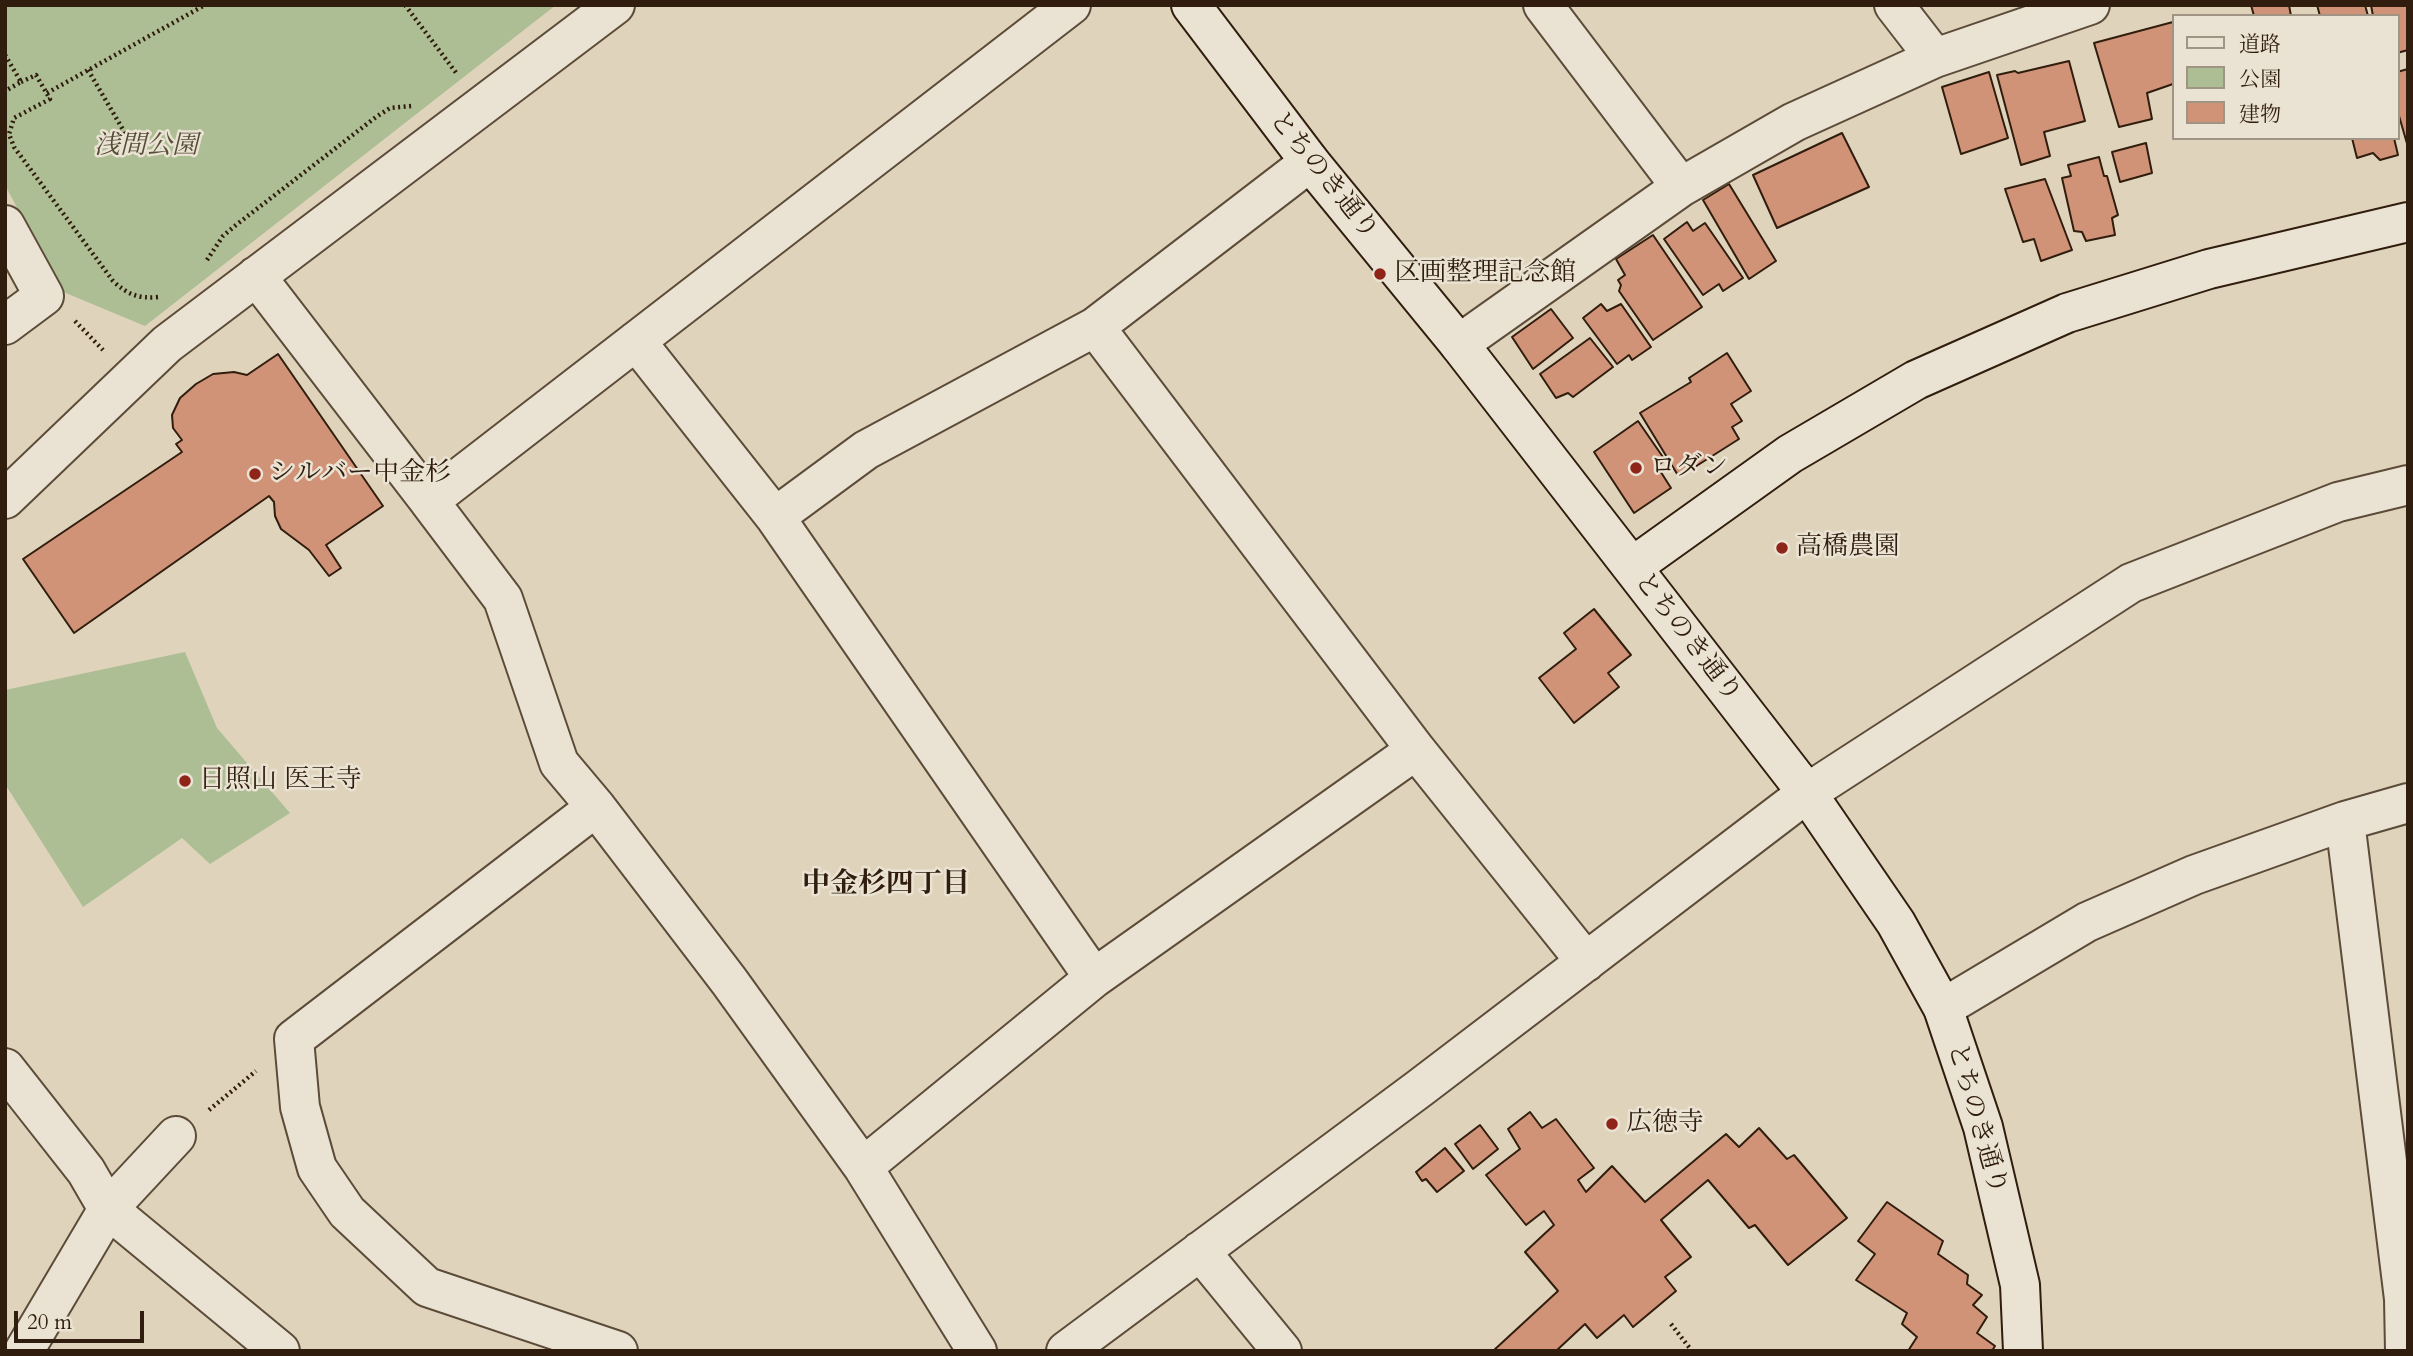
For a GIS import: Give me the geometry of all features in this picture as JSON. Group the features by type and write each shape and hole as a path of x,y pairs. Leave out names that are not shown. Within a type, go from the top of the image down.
{"street":[{"path":"5,499 167,344 615,5"},
{"path":"429,501 1071,5"},
{"name":"とちのき通り","path":"1191,5 1310,162 1459,344 1807,793 1896,923 1943,1008 1987,1140 2020,1285 2023,1351"},
{"path":"1543,5 1681,187"},
{"path":"1894,5 1935,58"},
{"path":"1459,344 1681,187 1794,122 1935,58 2090,5"},
{"path":"775,517 866,450 1095,327 1310,162"},
{"path":"1632,567 1790,454 1916,380 2067,313 2209,269 2408,222"},
{"path":"5,225 44,296 5,325"},
{"path":"256,276 503,599 559,763 596,807 729,981 863,1167 977,1351"},
{"path":"1095,327 1416,750 1586,961"},
{"path":"636,341 775,517 1094,978"},
{"path":"1066,1351 1420,1088 1807,793 2131,583 2338,502 2408,485"},
{"path":"863,1167 1094,978 1416,750"},
{"path":"1943,1008 2087,922 2194,875 2345,821 2408,803"},
{"path":"596,807 294,1039 300,1107 317,1168 347,1212 427,1287 618,1351"},
{"path":"2345,821 2404,1299 2405,1351"},
{"path":"5,1068 86,1171 108,1209 280,1351"},
{"path":"24,1351 108,1209 177,1136"},
{"path":"1200,1251 1282,1351"}],"path":[{"path":"47,93 205,5"},
{"path":"405,5 481,107"},
{"path":"5,55 21,82"},
{"path":"88,70 129,140"},
{"path":"5,91 36,75 51,99 13,118 9,134 14,147 125,292 141,298 164,296"},
{"path":"205,264 223,236 376,117 390,108 419,107"},
{"path":"73,319 106,353"},
{"path":"177,1136 294,1039"},
{"path":"1671,1324 1692,1351"}],"green space":[{"name":"浅間公園","path":"5,5 556,5 145,326 61,291 5,185"},
{"path":"185,652 217,728 290,813 210,864 182,838 83,907 5,784 5,690"}],"building":[{"path":"2251,5 2289,5 2291,14 2253,14"},
{"path":"2317,5 2365,5 2367,14 2319,14"},
{"path":"2371,5 2408,5 2408,50 2399,52 2399,14 2373,14"},
{"path":"2172,22 2172,84 2147,93 2152,119 2119,127 2094,43"},
{"path":"2069,61 2085,121 2044,132 2050,156 2021,165 1997,75"},
{"path":"2408,69 2408,147 2399,116 2399,71"},
{"path":"1989,72 2008,138 1961,154 1942,87"},
{"path":"1842,133 1869,187 1777,228 1753,175"},
{"path":"2352,140 2394,140 2398,155 2380,160 2373,153 2357,158"},
{"path":"2146,143 2152,173 2120,182 2112,152"},
{"path":"2099,157 2118,215 2112,218 2115,235 2086,241 2082,232 2074,231 2062,178 2071,176 2068,165"},
{"path":"2045,179 2072,250 2041,261 2034,239 2023,242 2005,189"},
{"path":"1729,184 1776,261 1749,279 1703,200"},
{"path":"1687,222 1693,231 1705,223 1743,278 1723,291 1719,284 1703,295 1664,239"},
{"path":"1653,235 1702,307 1653,340 1619,291 1621,285 1618,280 1625,275 1616,259"},
{"path":"1601,304 1607,311 1621,304 1651,347 1632,360 1629,355 1617,364 1583,318"},
{"path":"1551,309 1573,338 1533,369 1512,337"},
{"path":"1590,338 1613,367 1573,397 1568,393 1556,398 1540,374"},
{"path":"1727,353 1751,391 1731,404 1742,421 1732,427 1739,439 1679,477 1640,413 1691,382 1689,378"},
{"name":"シルバー中金杉","path":"278,354 383,506 326,545 341,568 329,576 309,550 281,529 275,516 274,502 269,496 74,633 23,559 182,452 176,444 182,440 173,428 172,415 180,398 196,384 213,374 234,372 247,375"},
{"path":"1638,421 1665,460 1657,466 1671,488 1634,513 1594,452"},
{"path":"1594,609 1631,655 1608,673 1619,687 1574,723 1539,678 1576,649 1564,633"},
{"path":"1530,1112 1542,1128 1556,1119 1594,1168 1578,1180 1586,1192 1612,1166 1645,1202 1726,1134 1739,1147 1759,1128 1787,1159 1794,1155 1847,1218 1788,1265 1755,1225 1749,1228 1708,1180 1661,1220 1691,1257 1665,1277 1676,1291 1633,1327 1624,1315 1597,1338 1585,1324 1556,1351 1493,1351 1558,1291 1525,1252 1554,1225 1544,1211 1526,1225 1486,1175 1520,1149 1508,1129"},
{"path":"1480,1125 1498,1149 1473,1169 1455,1144"},
{"path":"1445,1148 1464,1171 1437,1192 1426,1179 1422,1181 1416,1172"},
{"path":"1887,1202 1943,1241 1938,1254 1968,1275 1967,1284 1982,1295 1973,1305 1987,1317 1977,1333 1995,1346 1992,1351 1908,1351 1917,1337 1902,1324 1907,1313 1856,1280 1875,1254 1858,1241"}],"place":[{"name":"区画整理記念館","path":"1380,274"},
{"name":"ロダン","path":"1636,468"},
{"name":"シルバー中金杉","path":"255,474"},
{"name":"高橋農園","path":"1782,548"},
{"name":"日照山 医王寺","path":"185,781"},
{"name":"広徳寺","path":"1612,1124"}],"district":[{"name":"中金杉四丁目","path":"886,886"}]}
